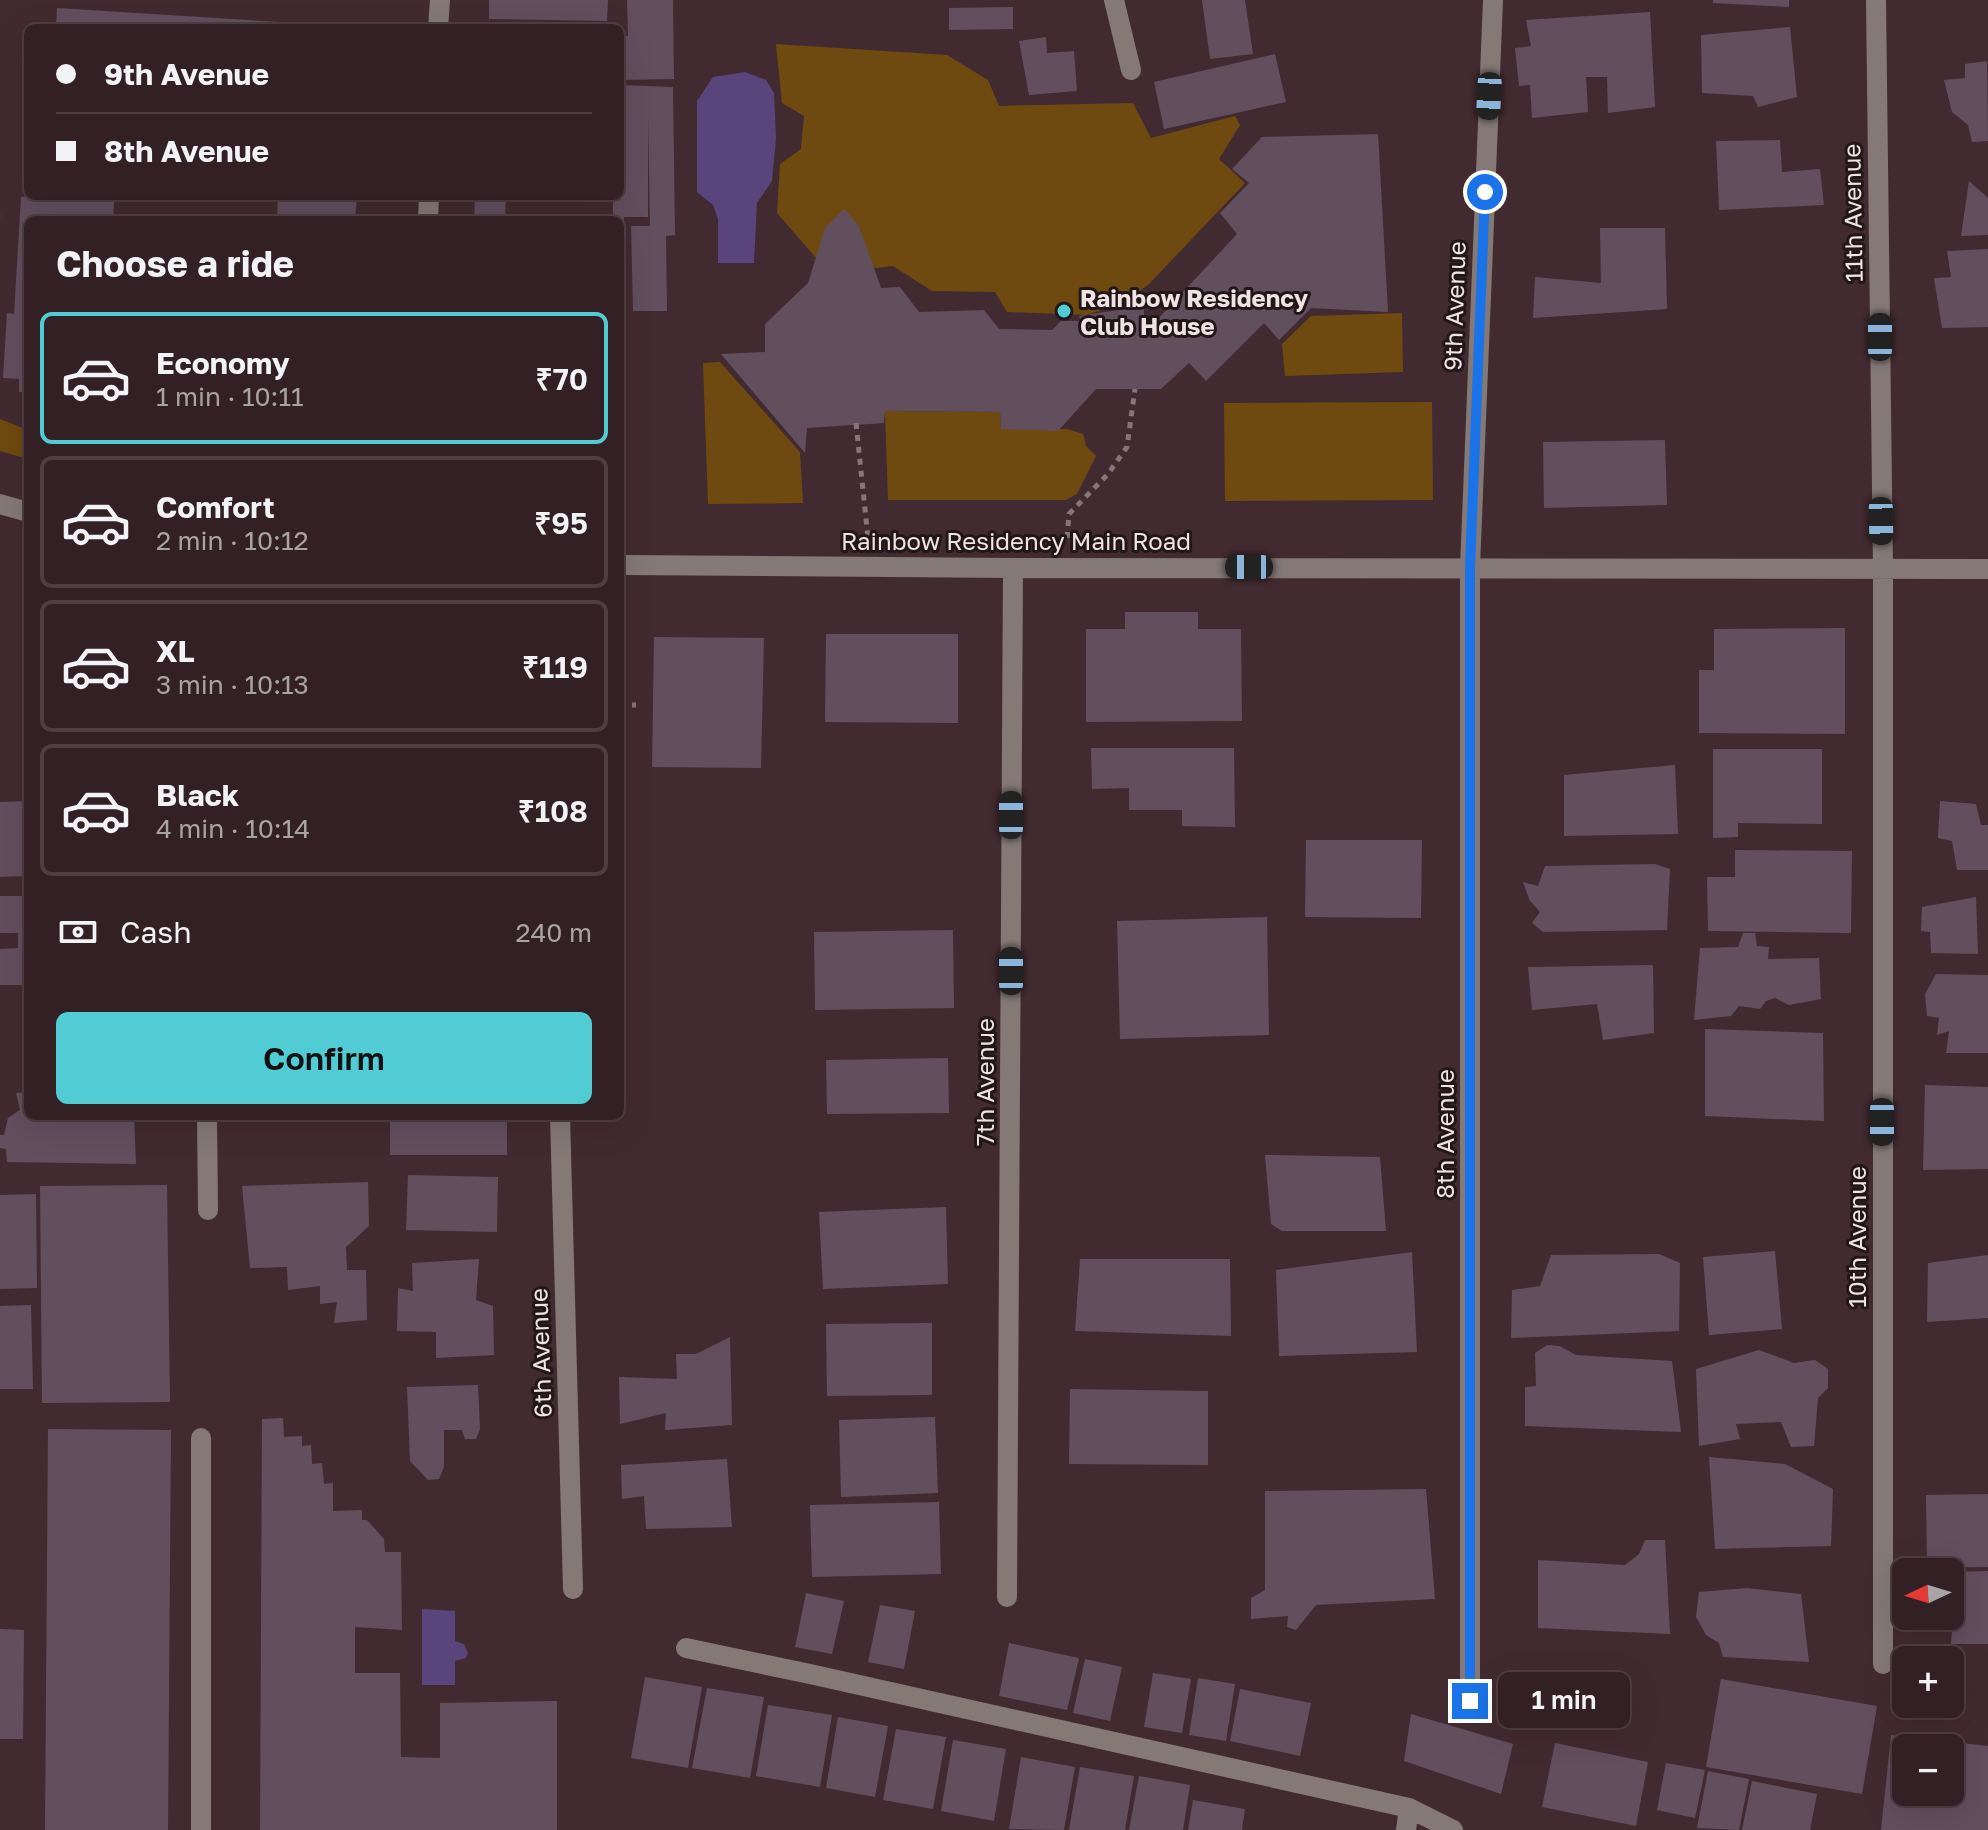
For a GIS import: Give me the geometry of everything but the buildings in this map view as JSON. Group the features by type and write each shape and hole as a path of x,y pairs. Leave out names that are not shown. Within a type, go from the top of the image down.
{"street":[{"path":"438,24 440,0"},
{"path":"1114,0 1131,70"},
{"name":"9th Avenue","path":"1470,567 1493,0"},
{"name":"11th Avenue","path":"1876,0 1883,569"},
{"path":"0,504 24,511"},
{"name":"Rainbow Residency Main Road","path":"624,565 1988,569"},
{"name":"8th Avenue","path":"1470,567 1470,1701"},
{"name":"7th Avenue","path":"1007,1597 1013,568"},
{"name":"10th Avenue","path":"1883,569 1883,1664"},
{"path":"207,1120 208,1210"},
{"name":"6th Avenue","path":"560,1120 573,1589"},
{"path":"201,1438 201,1830"},
{"path":"686,1648 1409,1808 1453,1830"},
{"path":"1406,1830 1409,1808"}],"path":[{"path":"1064,567 1069,514 1108,474 1127,447 1135,389"},
{"path":"856,423 872,567"},
{"path":"624,705 636,705"}],"shaded area":[{"path":"776,44 947,55 988,80 999,106 1133,103 1151,138 1235,116 1240,125 1219,159 1245,183 1149,284 1124,303 1086,315 1007,312 995,292 932,291 893,266 830,274 777,213 780,164 801,149 804,116 782,103"},
{"path":"745,72 766,80 774,93 776,138 772,181 757,203 754,263 718,263 718,219 713,205 697,192 697,101 713,77"},
{"path":"1402,313 1403,372 1285,376 1282,344 1311,316"},
{"path":"720,362 800,452 803,503 708,504 703,363"},
{"path":"1432,402 1433,500 1225,501 1224,403"},
{"path":"885,411 1000,412 1001,429 1067,429 1083,434 1086,446 1096,456 1077,494 1066,500 888,500"},
{"path":"0,419 24,428 24,458 0,451"},
{"path":"422,1609 455,1611 455,1641 464,1644 468,1653 466,1658 455,1661 455,1685 422,1685"}],"place":[{"name":"Rainbow Residency Club House","path":"1064,311"}],"route":[{"path":"1470,1701 1470,567 1485,192"}]}
